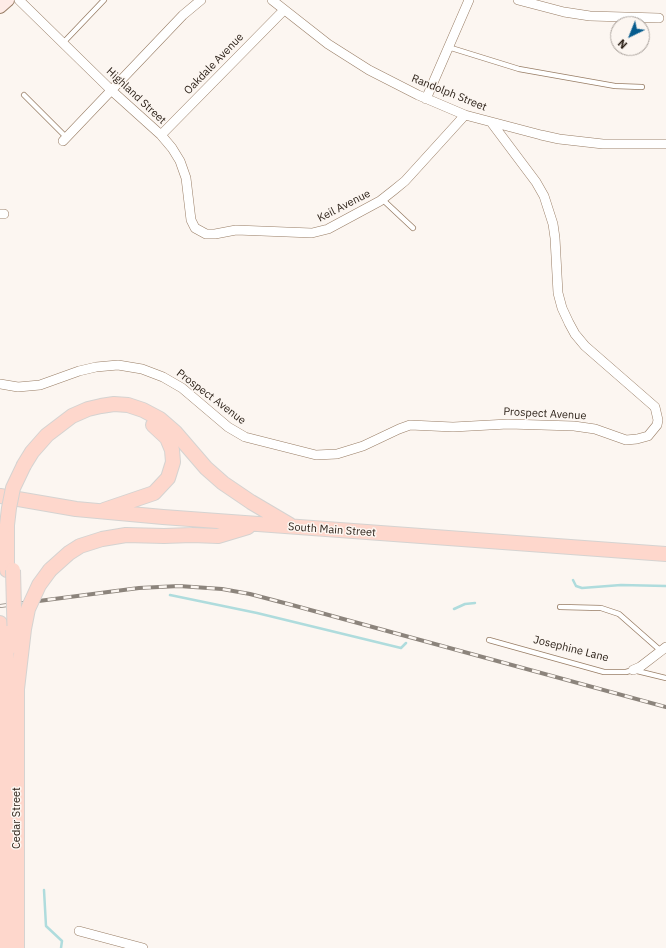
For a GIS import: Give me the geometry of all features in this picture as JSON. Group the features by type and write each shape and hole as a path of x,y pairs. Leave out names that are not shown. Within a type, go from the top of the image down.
{"main road":[{"path":"11,688 10,526 32,452 47,435 72,416 88,409 108,404 121,404 143,410 166,423 206,468 223,484 294,527"},
{"path":"27,466 59,434 86,418 105,412 119,412 134,415 149,422 163,433 170,443 173,462 168,478 158,490 149,496 99,511"},
{"name":"South Main Street","path":"0,496 34,503 99,511 294,527 666,554"},
{"path":"11,688 28,609 39,585 50,570 69,553 80,546 102,539 126,535 218,536 258,524"},
{"path":"0,623 11,688"},
{"name":"Cedar Street","path":"5,948 10,850 11,688"},
{"name":"Cedar Street","path":"10,850 16,948"}],"street":[{"path":"0,7 8,0"},
{"name":"Highland Street","path":"20,0 112,90 161,135 176,154 183,169 188,193 191,220 193,225 198,230"},
{"path":"65,139 183,15 201,0"},
{"name":"Randolph Street","path":"272,0 317,36 386,80 465,115 541,135 575,141 616,145 666,144"},
{"path":"426,99 469,0"},
{"path":"518,0 564,12 590,16 659,18"},
{"name":"Oakdale Avenue","path":"161,135 284,10"},
{"name":"Keil Avenue","path":"198,230 210,235 236,230 318,232 328,229 382,199 405,180 465,115"},
{"name":"Prospect Avenue","path":"0,384 18,387 40,385 79,371 96,367 118,366 142,369 173,382 188,392 228,427 245,437 316,456 337,454 363,446 410,425 440,427 508,424 574,426 588,428 626,440 648,436 657,424 658,420 655,407 585,346 575,334 569,323 562,308 558,293 553,224 544,196 536,182 491,122"},
{"name":"Josephine Lane","path":"633,670 640,667 663,649"},
{"path":"79,931 143,948"}],"lane":[{"path":"63,43 104,0"},
{"path":"448,47 519,69 615,86 642,87"},
{"path":"24,95 65,139"},
{"path":"382,199 413,228"},
{"path":"560,607 601,608 619,614 663,649"},
{"name":"Josephine Lane","path":"489,640 604,672 626,672 633,670"},
{"path":"633,670 666,678"}],"waterway":[{"path":"573,580 576,586 582,588 621,585 666,586"},
{"path":"170,595 257,613 401,648 406,643"},
{"path":"454,609 465,604 475,603"},
{"path":"44,890 46,926 62,941 61,948"}],"railway":[{"path":"0,606 139,588 179,586 222,589 250,594 292,605 666,707"}]}
